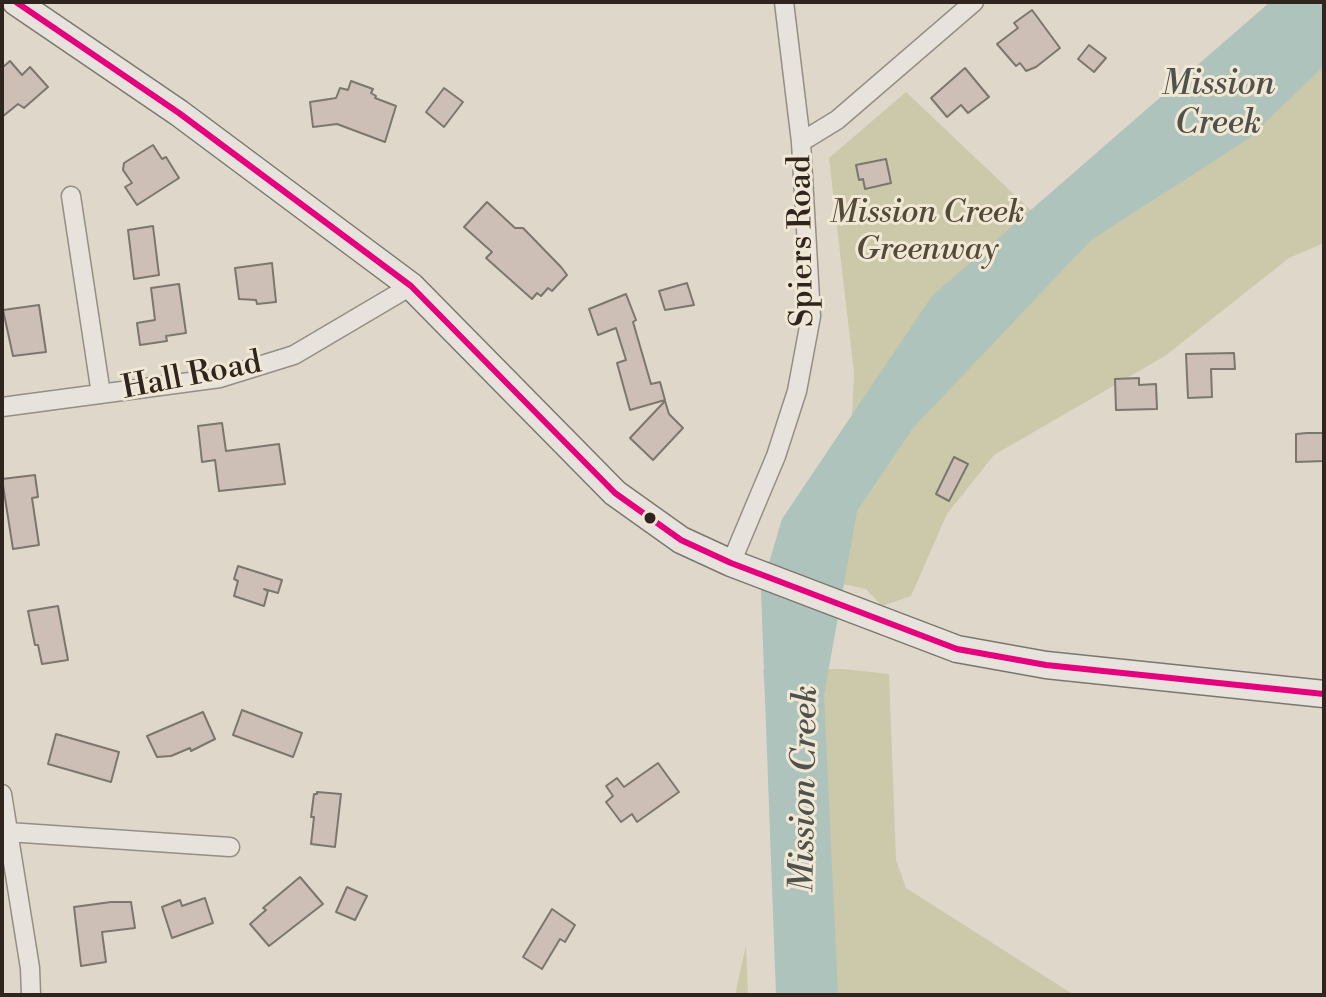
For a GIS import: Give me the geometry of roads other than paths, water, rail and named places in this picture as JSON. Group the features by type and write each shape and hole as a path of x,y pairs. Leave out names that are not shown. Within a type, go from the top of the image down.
{"main road":[{"path":"16,2 179,113 411,286 615,493 681,540 731,563 957,649 1046,665 1324,694"}],"street":[{"name":"Spiers Road","path":"731,563 776,456 797,391 811,316 801,142 784,2"},
{"path":"801,142 837,120 974,2"},
{"path":"71,196 101,394"},
{"name":"Hall Road","path":"2,407 220,378 294,355 411,286"},
{"path":"2,794 5,833 30,968 31,995"},
{"path":"5,833 230,847"}],"water":[{"name":"Mission Creek","path":"1270,2 1324,2 1324,66 1248,139 1091,240 913,428 857,511 824,695 838,995 776,995 761,590 782,519 932,296"}],"park label":[{"name":"Mission Creek Greenway","path":"927,232"}]}
